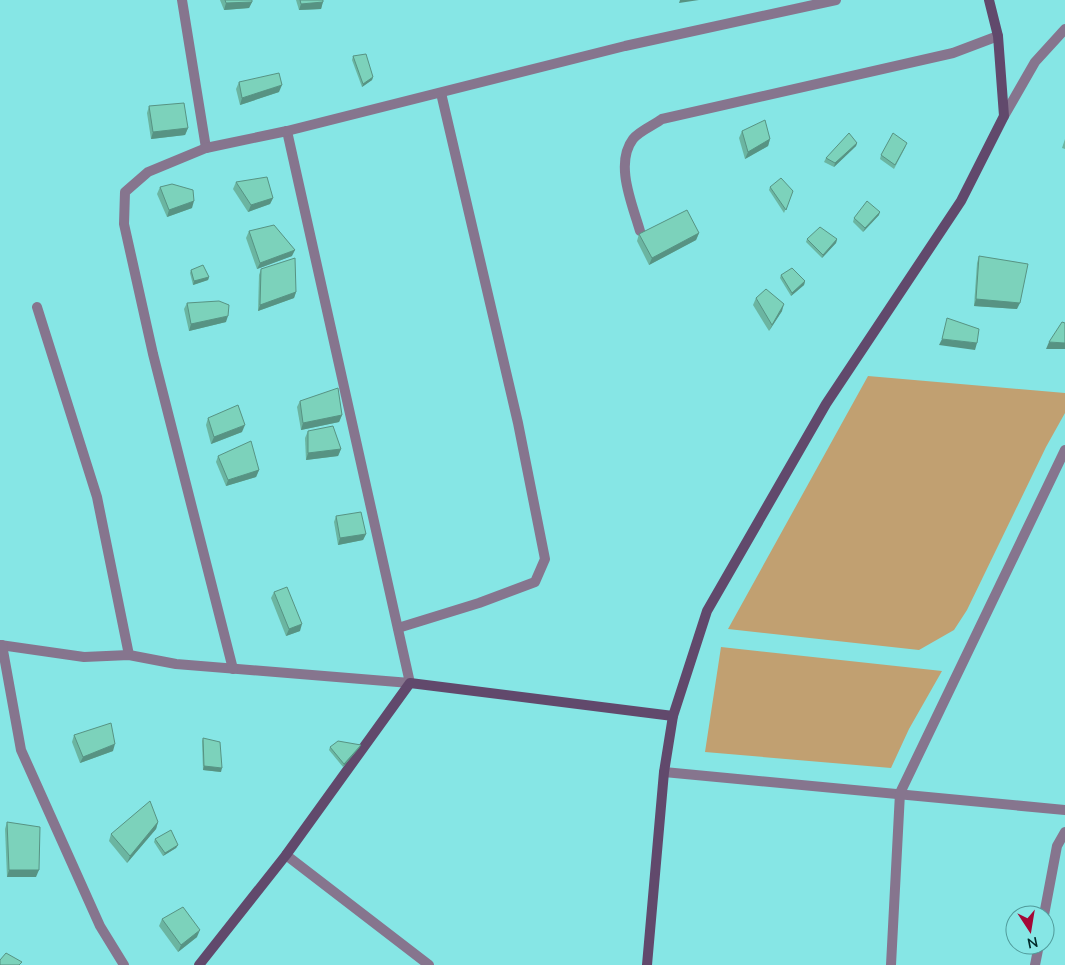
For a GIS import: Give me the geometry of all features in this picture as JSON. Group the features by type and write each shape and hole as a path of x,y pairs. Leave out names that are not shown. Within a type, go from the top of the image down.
{"street":[{"path":"182,0 206,148"},
{"path":"233,669 153,354 124,224 124,192 148,172 206,148 287,131 625,46 836,0"},
{"path":"989,0 998,36 1004,116"},
{"path":"648,965 664,772 673,716 707,611 826,404 961,201 1004,116 1035,62 1065,29"},
{"path":"640,231 626,178 626,157 633,139 662,119 953,53 998,36"},
{"path":"398,628 479,603 535,582 546,559 518,423 441,93"},
{"path":"199,965 286,855 410,684 287,131"},
{"path":"37,307 97,497 128,656"},
{"path":"891,965 900,793 1065,450"},
{"path":"124,965 100,926 21,750 1,645 84,657 128,656 176,664 410,684 673,716"},
{"path":"664,772 1065,810"},
{"path":"1046,905 1057,846 1065,832"},
{"path":"286,855 429,965"}],"shaded area":[{"path":"868,376 1065,393 1065,413 1046,447 967,610 954,630 919,650 728,629"},
{"path":"721,647 942,671 909,729 891,768 705,752"}],"building":[{"path":"225,0 252,0 252,2 226,3"},
{"path":"300,0 323,0 323,2 301,4"},
{"path":"366,54 373,77 363,84 353,56"},
{"path":"279,73 282,85 242,98 239,82"},
{"path":"184,103 188,128 153,132 149,106"},
{"path":"765,120 770,139 748,152 742,131"},
{"path":"849,133 857,143 835,163 826,158"},
{"path":"893,133 907,143 895,165 881,155"},
{"path":"267,177 273,198 251,205 236,182"},
{"path":"781,178 793,191 786,210 770,187"},
{"path":"172,184 193,190 194,201 169,210 160,187"},
{"path":"867,201 880,212 865,228 854,218"},
{"path":"687,210 699,233 652,258 639,234"},
{"path":"274,225 295,250 260,263 249,231"},
{"path":"820,227 837,239 823,255 807,239"},
{"path":"979,256 1028,264 1020,303 976,299"},
{"path":"295,258 296,292 260,305 261,269"},
{"path":"203,265 209,277 194,281 191,270"},
{"path":"792,268 805,281 792,293 781,275"},
{"path":"766,289 784,304 772,325 756,298"},
{"path":"219,301 229,305 228,316 191,324 187,303"},
{"path":"947,318 979,329 977,343 942,339"},
{"path":"1062,322 1065,323 1065,343 1049,342"},
{"path":"338,388 342,415 303,423 300,401"},
{"path":"238,405 245,425 214,437 208,418"},
{"path":"333,426 341,449 308,453 308,431"},
{"path":"251,441 259,470 228,480 218,456"},
{"path":"361,512 366,534 340,538 336,516"},
{"path":"287,587 302,624 289,629 274,592"},
{"path":"111,723 115,744 83,757 74,735"},
{"path":"203,738 220,742 222,768 204,766"},
{"path":"338,741 361,745 344,764 330,747"},
{"path":"150,801 158,822 130,856 111,834"},
{"path":"7,822 40,827 39,870 9,870"},
{"path":"171,830 178,845 165,853 155,839"},
{"path":"183,907 200,930 181,945 162,919"},
{"path":"6,953 22,962 19,965 0,965 0,960"}]}
